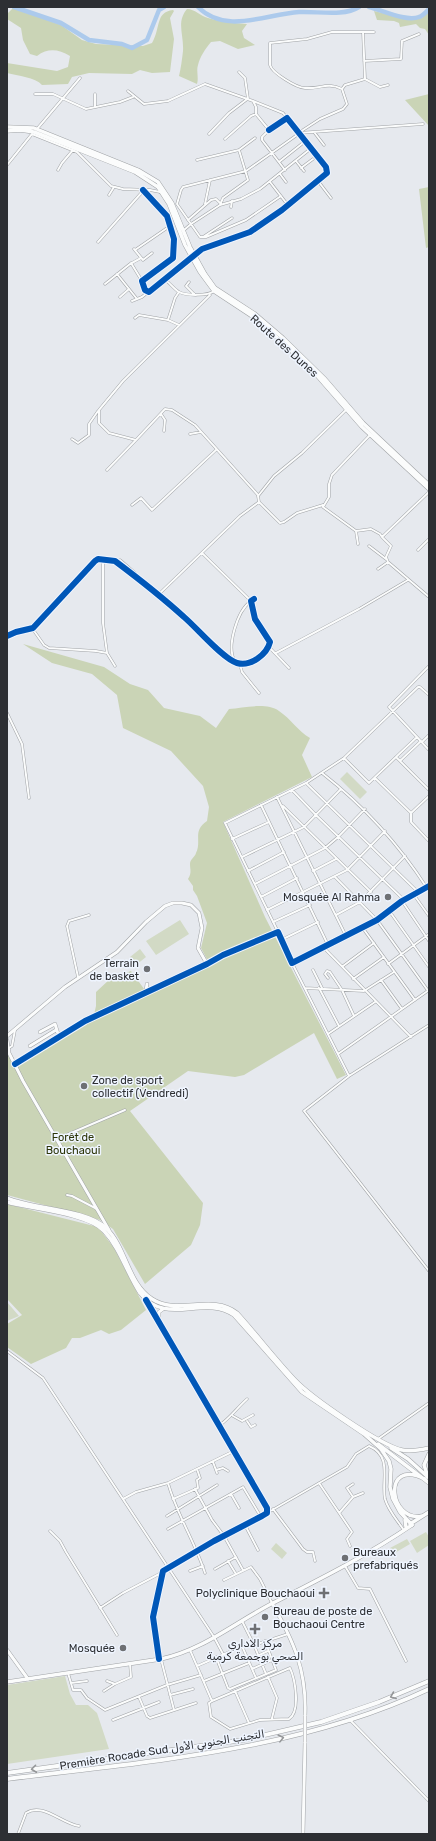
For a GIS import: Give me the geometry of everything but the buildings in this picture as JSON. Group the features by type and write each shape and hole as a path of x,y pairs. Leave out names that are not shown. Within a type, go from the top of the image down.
{"highway":[{"name":"Première Rocade Sud التجنب الجنوبي الأول","path":"7,1773 249,1739 321,1722 379,1702 429,1681"},
{"name":"Première Rocade Sud التجنب الجنوبي الأول","path":"7,1779 252,1745 349,1720 429,1689"}],"main road":[{"name":"Route des Dunes","path":"7,128 27,127 37,130 138,170 151,177 163,188 177,212 193,256 214,291 258,320 314,372 370,434 429,491"},
{"name":"Route des Dunes","path":"7,131 20,130 34,132 146,178 158,187 177,212 185,245 215,288 255,314 282,338 324,378 363,423 429,485"},
{"path":"7,1198 93,1220 103,1225 112,1234 137,1281 152,1299 170,1305 215,1304 232,1309 303,1388 370,1435 408,1459 428,1478"},
{"path":"7,1202 67,1215 100,1227 110,1240 136,1287 146,1300 154,1306 163,1309 214,1308 230,1312 240,1320 302,1392 428,1478"},
{"path":"364,1434 381,1449 389,1461 391,1494 408,1526"},
{"path":"370,1435 395,1448 404,1450 429,1448"},
{"path":"429,1454 424,1465 429,1483"},
{"path":"408,1526 405,1514 394,1493 396,1482 399,1478 408,1474 428,1478"},
{"path":"372,1550 429,1513"},
{"path":"7,1682 160,1659 190,1650 272,1603 345,1566 429,1513"},
{"path":"405,1514 413,1517 422,1516"}],"street":[{"path":"202,237 188,220 177,212 182,188 246,171 320,119 344,109 347,104 342,89 333,85 302,88 278,74 270,65 270,43 307,39 332,32 374,32"},
{"path":"363,32 365,79"},
{"path":"364,61 401,59 402,41 419,34"},
{"path":"239,72 245,78 247,100"},
{"path":"37,130 63,97 74,88 80,78"},
{"path":"342,89 346,85 365,79 380,87 388,85"},
{"path":"128,92 144,104 168,101 205,84 253,101 282,113 327,168 327,173 318,181 287,204 282,210 250,232 207,247 193,256 142,297 132,301"},
{"path":"35,94 54,94 86,109 133,97"},
{"path":"95,94 95,107"},
{"path":"209,134 229,113 247,100"},
{"path":"253,101 256,107 256,114 269,130"},
{"path":"225,139 256,114"},
{"path":"284,170 261,138 269,130 287,118"},
{"path":"298,134 423,124"},
{"path":"314,132 324,145"},
{"path":"7,165 32,134 73,150 104,181 114,187 123,189 153,190 164,194"},
{"path":"196,160 239,150 255,138"},
{"path":"279,162 303,143"},
{"path":"58,170 73,150"},
{"path":"220,204 223,198 247,182 248,177 239,150"},
{"path":"184,230 220,204 246,196 270,182 309,150"},
{"path":"301,168 313,159"},
{"path":"296,160 304,171"},
{"path":"280,174 286,182"},
{"path":"205,205 210,180"},
{"path":"318,181 331,198"},
{"path":"270,182 287,204"},
{"path":"109,195 114,187"},
{"path":"142,281 172,259 174,246 174,239 167,216 143,190"},
{"path":"98,242 143,190"},
{"path":"202,237 246,220 281,196"},
{"path":"188,220 213,199 218,200 220,204"},
{"path":"231,207 232,201"},
{"path":"202,237 232,218"},
{"path":"140,258 135,249 170,226"},
{"path":"174,239 178,236"},
{"path":"170,250 174,246"},
{"path":"105,284 131,263 140,258 144,260 152,253"},
{"path":"131,263 142,281 145,290 148,292"},
{"path":"117,274 137,298"},
{"path":"164,279 179,292 210,295"},
{"path":"189,282 186,286 195,294"},
{"path":"120,297 129,289"},
{"path":"72,439 78,443 89,435 89,424 124,381 214,291"},
{"path":"168,320 175,298 179,292"},
{"path":"135,318 140,315 168,320 179,325"},
{"path":"258,495 274,476 302,453 347,409"},
{"path":"99,410 99,423 109,433 136,440"},
{"path":"108,470 165,410 172,410 195,425 258,495 259,502 280,523 297,513 323,505 329,496 329,484 332,475 370,434"},
{"path":"161,414 164,420 164,432"},
{"path":"190,434 201,432"},
{"path":"132,505 141,498 152,510 216,450"},
{"path":"382,537 429,491"},
{"path":"158,594 259,502"},
{"path":"323,505 323,507 356,531 375,530 391,546 386,559 378,569"},
{"path":"356,531 358,544"},
{"path":"418,550 429,540"},
{"path":"369,546 429,596"},
{"path":"7,636 32,628 95,561 98,559 102,561 110,560 115,561 158,594 230,660 236,663 245,664 256,660 269,646 269,638 255,619 255,611 252,600 202,553"},
{"path":"120,560 135,573 136,577"},
{"path":"102,561 103,623 106,653 115,666"},
{"path":"276,653 359,609 408,580"},
{"path":"236,663 232,654 233,633 244,607 252,600"},
{"path":"32,628 44,645 49,648 106,653"},
{"path":"269,646 289,668"},
{"path":"240,664 242,672 259,693"},
{"path":"429,666 389,704 392,711 429,750"},
{"path":"349,1076 232,839 226,825 226,821 292,790 322,773 344,758 418,687 429,695"},
{"path":"7,713 22,744 29,798"},
{"path":"400,761 429,735"},
{"path":"344,758 368,782 375,778 417,737"},
{"path":"396,757 429,790"},
{"path":"292,963 377,920 390,912 403,901 428,887 386,831 342,789 322,773"},
{"path":"375,778 411,813 411,822 429,841"},
{"path":"306,782 418,892"},
{"path":"242,858 304,827 342,789"},
{"path":"292,790 403,901 429,941"},
{"path":"411,813 429,796"},
{"path":"277,797 346,936"},
{"path":"281,804 371,892"},
{"path":"261,805 328,944"},
{"path":"255,884 325,848 338,837 364,809"},
{"path":"232,839 269,822"},
{"path":"267,910 347,870 360,859 386,831"},
{"path":"248,871 284,852"},
{"path":"336,915 360,902 405,856"},
{"path":"313,870 336,859"},
{"path":"335,877 377,920 429,991 338,1054"},
{"path":"261,897 296,878"},
{"path":"414,895 429,916"},
{"path":"7,1036 78,978 116,952 146,922 165,906 173,903 191,905 199,913 202,928 198,948 207,964"},
{"path":"273,922 310,905"},
{"path":"390,912 429,967"},
{"path":"78,978 67,926 69,921 89,915"},
{"path":"282,940 318,922"},
{"path":"362,927 415,1000"},
{"path":"14,1064 85,1021 207,964 223,955 278,932"},
{"path":"388,964 429,934"},
{"path":"343,966 374,943"},
{"path":"324,947 343,966 364,991 411,1037"},
{"path":"354,979 384,957"},
{"path":"313,970 339,1026"},
{"path":"328,978 325,974 327,971 330,972 342,990 354,1016"},
{"path":"305,988 364,991 394,972"},
{"path":"381,980 402,1009"},
{"path":"146,992 147,984"},
{"path":"328,1034 375,1002"},
{"path":"40,1032 55,1024 59,1037"},
{"path":"429,1025 349,1076 304,1111 429,1271"},
{"path":"9,1048 12,1046 15,1029"},
{"path":"30,1046 56,1030"},
{"path":"7,1040 14,1064 112,1234"},
{"path":"57,1138 125,1110"},
{"path":"66,1195 72,1196 98,1210"},
{"path":"146,1300 267,1508 267,1513"},
{"path":"161,1325 158,1315 163,1309"},
{"path":"7,1351 43,1378 214,1637 223,1654"},
{"path":"220,1426 232,1416 238,1406 247,1399"},
{"path":"378,1439 429,1404"},
{"path":"232,1416 242,1421 247,1421 253,1416"},
{"path":"247,1421 251,1427 255,1425"},
{"path":"100,1608 123,1593 164,1572 196,1551 261,1517 319,1483 347,1466 360,1450 366,1447 372,1447 379,1454 385,1466 386,1501 408,1526"},
{"path":"123,1499 136,1492 168,1483 234,1451"},
{"path":"213,1462 216,1472 224,1468 228,1471"},
{"path":"173,1499 198,1488 197,1480 200,1478 197,1469"},
{"path":"168,1483 177,1509 206,1573"},
{"path":"319,1483 352,1532 347,1539 350,1546"},
{"path":"352,1484 347,1488 353,1497"},
{"path":"166,1516 216,1485"},
{"path":"168,1529 243,1487 261,1517"},
{"path":"195,1489 243,1570"},
{"path":"340,1513 353,1497 363,1493"},
{"path":"231,1494 239,1508"},
{"path":"267,1508 273,1510 303,1549 307,1552 313,1552 315,1561"},
{"path":"245,1525 258,1550"},
{"path":"50,1531 64,1547 117,1635"},
{"path":"215,1569 236,1557"},
{"path":"228,1561 236,1574"},
{"path":"190,1571 203,1566"},
{"path":"345,1566 358,1588 370,1589 406,1661"},
{"path":"224,1580 251,1567 260,1579 289,1633 302,1668 306,1698 303,1834"},
{"path":"164,1572 153,1617 160,1659 174,1710"},
{"path":"242,1621 266,1674"},
{"path":"254,1645 289,1633"},
{"path":"216,1657 229,1689 276,1670 265,1641"},
{"path":"197,1666 252,1642"},
{"path":"242,1646 256,1678"},
{"path":"7,1650 28,1679"},
{"path":"190,1650 212,1701"},
{"path":"204,1681 269,1651"},
{"path":"252,1669 272,1660"},
{"path":"104,1691 131,1677 130,1663"},
{"path":"290,1668 295,1683 295,1709 292,1717 289,1719 272,1718 249,1723 240,1727 230,1728 214,1720 210,1713 209,1703 235,1691 290,1668"},
{"path":"68,1672 73,1690 81,1690 87,1698 105,1710 167,1685 201,1675"},
{"path":"268,1677 277,1698 272,1718"},
{"path":"71,1683 87,1681"},
{"path":"107,1681 115,1684"},
{"path":"170,1695 193,1689"},
{"path":"235,1691 249,1723"},
{"path":"140,1697 143,1707 150,1718 196,1703"},
{"path":"113,1720 159,1702"},
{"path":"349,1720 429,1801"},
{"path":"18,1834 26,1813 29,1811 44,1812 73,1826 79,1826"}],"green space":[{"path":"13,8 61,25 82,40 96,44 143,46 152,43 163,14 167,11 173,10 174,11 170,18 174,39 170,72 152,73 140,70 132,74 89,73 72,77 68,84 42,85 31,78 7,73 7,63 57,71 68,67 70,56 53,50 41,53 37,56 30,54 23,40 21,28 7,19 7,14"},
{"path":"187,9 193,10 205,17 213,19 247,24 242,31 244,38 255,45 238,49 220,41 211,42 203,53 197,67 197,84 179,76 183,51 181,24"},
{"path":"374,11 411,20 422,18 429,11 429,35 425,29 420,28 416,24 400,27 399,23 394,21 377,20"},
{"path":"429,94 429,126 405,100"},
{"path":"429,187 429,247 426,248 419,189"},
{"name":"Forêt de Bouchaoui","path":"23,644 104,667 130,684 148,690 164,708 200,716 216,728 229,709 261,706 274,708 279,711 310,738 302,755 312,777 223,822 265,917 346,1075 337,1079 314,1033 244,1075 235,1077 188,1071 130,1111 203,1203 200,1225 191,1245 145,1284 113,1229 100,1220 7,1195 7,1050 14,1066 93,1019 96,1006 96,992 110,979 131,971 147,993 210,965 201,948 207,923 197,896 193,890 193,886 188,879 190,873 190,862 198,849 199,832 202,825 207,821 209,807 203,786 171,751 123,728 117,695 92,674 52,663"},
{"path":"347,772 367,792 360,799 340,779"},
{"path":"180,920 189,934 156,955 146,941"},
{"path":"140,949 146,957 136,965 130,957"},
{"path":"7,1204 98,1227 114,1248 146,1310 121,1330 109,1334 101,1330 80,1338 72,1338 66,1348 31,1364 7,1347 7,1324 22,1315 7,1299"},
{"path":"7,1302 19,1316 7,1321"},
{"path":"426,1532 429,1537 429,1545 417,1553 410,1541"},
{"path":"407,1539 410,1544 393,1554 390,1548"},
{"path":"276,1543 287,1553 282,1559 271,1549"},
{"path":"65,1676 70,1694 76,1705 88,1705 97,1713 109,1749 7,1764 7,1685"}],"waterway":[{"path":"14,7 61,23 89,40 122,44 132,48 147,40 159,10 164,7"},
{"path":"198,7 209,15 221,20 234,21 247,21 299,12 338,13 346,12 359,7"},
{"path":"369,7 408,18 420,16 429,9"}],"cycle path":[{"path":"143,190 167,216 174,239 173,258 142,281 145,290 149,292 202,249 250,232 282,210 327,173 326,167 287,118 269,130"},
{"path":"7,636 33,628 98,559 115,561 142,581 225,656 237,663 248,663 258,658 266,651 270,642 255,619 251,601 254,599"},
{"path":"15,1064 85,1021 207,964 223,955 278,932 292,963 377,920 402,901 429,886"},
{"path":"146,1300 267,1508 267,1513 214,1541 163,1571 153,1617 159,1659"}],"place":[{"name":"Mosquée Al Rahma","path":"388,897"},
{"name":"Terrain de basket","path":"147,969"},
{"name":"Zone de sport collectif (Vendredi)","path":"84,1086"},
{"name":"Bureaux prefabriqués","path":"345,1558"},
{"name":"Polyclinique Bouchaoui","path":"324,1593"},
{"name":"Bureau de poste de Bouchaoui Centre","path":"265,1617"},
{"name":"مركز الاداري الصحي بوجمعة كرمية","path":"255,1629"},
{"name":"Mosquée","path":"123,1648"}]}
